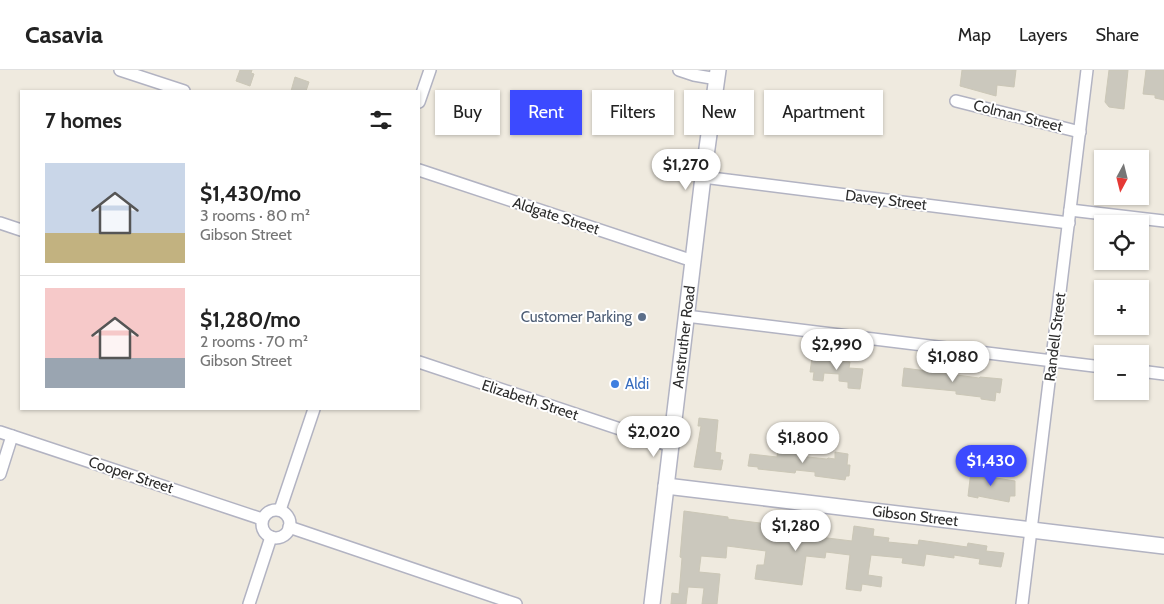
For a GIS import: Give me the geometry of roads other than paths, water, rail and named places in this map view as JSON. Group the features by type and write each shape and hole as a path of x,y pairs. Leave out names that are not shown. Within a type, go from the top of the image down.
{"main road":[{"name":"Anstruther Road","path":"652,604 717,74"},
{"name":"Gibson Street","path":"666,486 1164,546"}],"street":[{"path":"120,70 181,90"},
{"path":"420,99 430,70"},
{"path":"678,70 694,75 717,74"},
{"name":"Randell Street","path":"1022,604 1087,70"},
{"name":"Colman Street","path":"956,100 1080,132"},
{"name":"Aldgate Street","path":"420,170 693,261"},
{"name":"Davey Street","path":"703,177 1069,223"},
{"path":"1070,210 1164,221"},
{"path":"0,222 20,230"},
{"path":"686,316 1094,366"},
{"name":"Elizabeth Street","path":"420,362 671,446"},
{"path":"1149,372 1164,374"},
{"path":"280,510 314,410"},
{"name":"Cooper Street","path":"0,432 262,519"},
{"path":"0,474 12,436"},
{"path":"276,509 280,510 289,519 289,527 284,535 276,538 272,537 267,535 262,528 262,519 267,512 276,509"},
{"path":"289,527 516,604"},
{"path":"249,604 272,537"}],"place":[{"name":"Customer Parking","path":"642,317"},
{"name":"Aldi","path":"615,384"}]}
